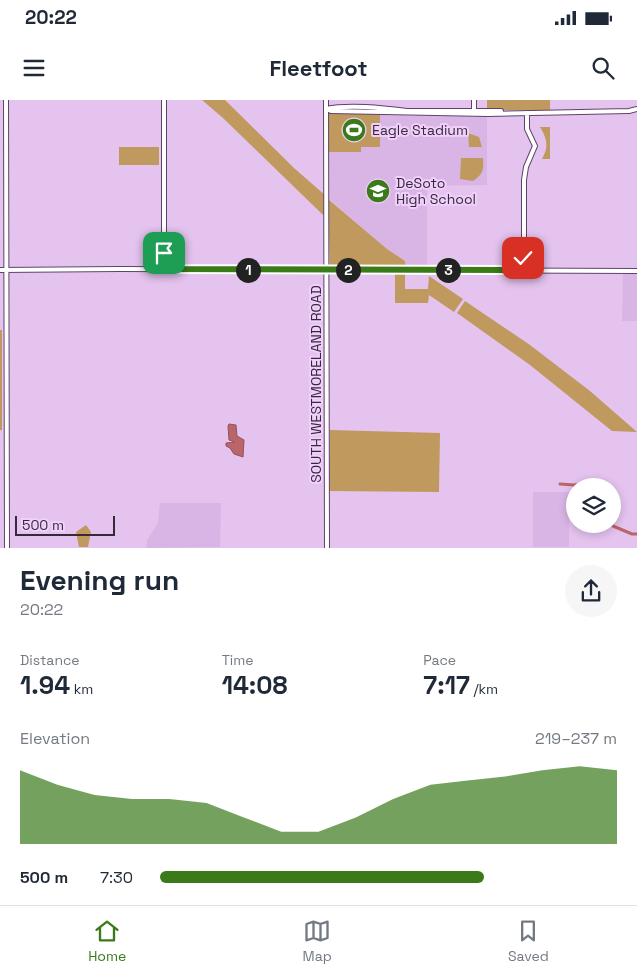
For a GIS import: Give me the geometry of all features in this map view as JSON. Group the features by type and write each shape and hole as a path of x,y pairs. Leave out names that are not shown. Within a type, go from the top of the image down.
{"main road":[{"path":"5,100 3,269 6,310 7,548"},
{"path":"164,100 164,269"},
{"name":"SOUTH WESTMORELAND ROAD","path":"326,100 327,548"},
{"path":"474,100 474,113"},
{"path":"489,113 521,111 550,113 561,110 628,110 637,108"},
{"path":"326,109 331,111 508,114 527,112"},
{"path":"508,114 521,111"},
{"path":"524,270 524,180 526,167 535,146 527,128 527,112"},
{"path":"3,269 637,271"},
{"path":"0,510 7,510"}],"shaded area":[{"path":"202,100 225,100 294,168 326,196 326,216 322,214"},
{"path":"487,100 550,100 550,110 487,110"},
{"name":"DeSoto High School","path":"329,112 392,113 409,116 487,116 487,185 427,186 427,267 406,267 405,261 387,249 329,199"},
{"name":"Eagle Stadium","path":"329,112 380,112 380,147 361,147 361,152 329,152"},
{"path":"540,127 550,127 550,159 542,159 546,150 546,143"},
{"path":"468,133 479,137 482,147 469,147"},
{"path":"119,147 159,147 159,165 119,165"},
{"path":"461,158 483,158 482,171 473,181 460,179"},
{"path":"328,199 387,249 405,261 406,269 330,266"},
{"path":"395,272 405,272 405,289 428,289 429,276 463,299 454,312 429,295 428,303 395,303"},
{"path":"623,274 637,274 637,321 622,321"},
{"path":"465,301 530,345 590,391 637,432 612,431 530,365 457,313"},
{"path":"0,330 2,330 2,430 0,430"},
{"path":"229,424 236,425 237,436 244,440 243,457 234,454 226,446 226,443 235,442 229,440"},
{"path":"330,430 440,433 439,492 329,491"},
{"path":"533,492 566,492 566,533 569,533 569,547 533,547"},
{"path":"160,503 221,503 220,547 146,548 147,540 158,523"},
{"path":"86,525 91,532 88,547 79,547 76,532"}],"waterway":[{"path":"560,484 566,484"},
{"path":"621,529 637,534"}],"place":[{"name":"Eagle Stadium","path":"354,130"},
{"name":"DeSoto High School","path":"378,191"}],"route":[{"path":"164,253 164,269 524,270 523,258"}]}
